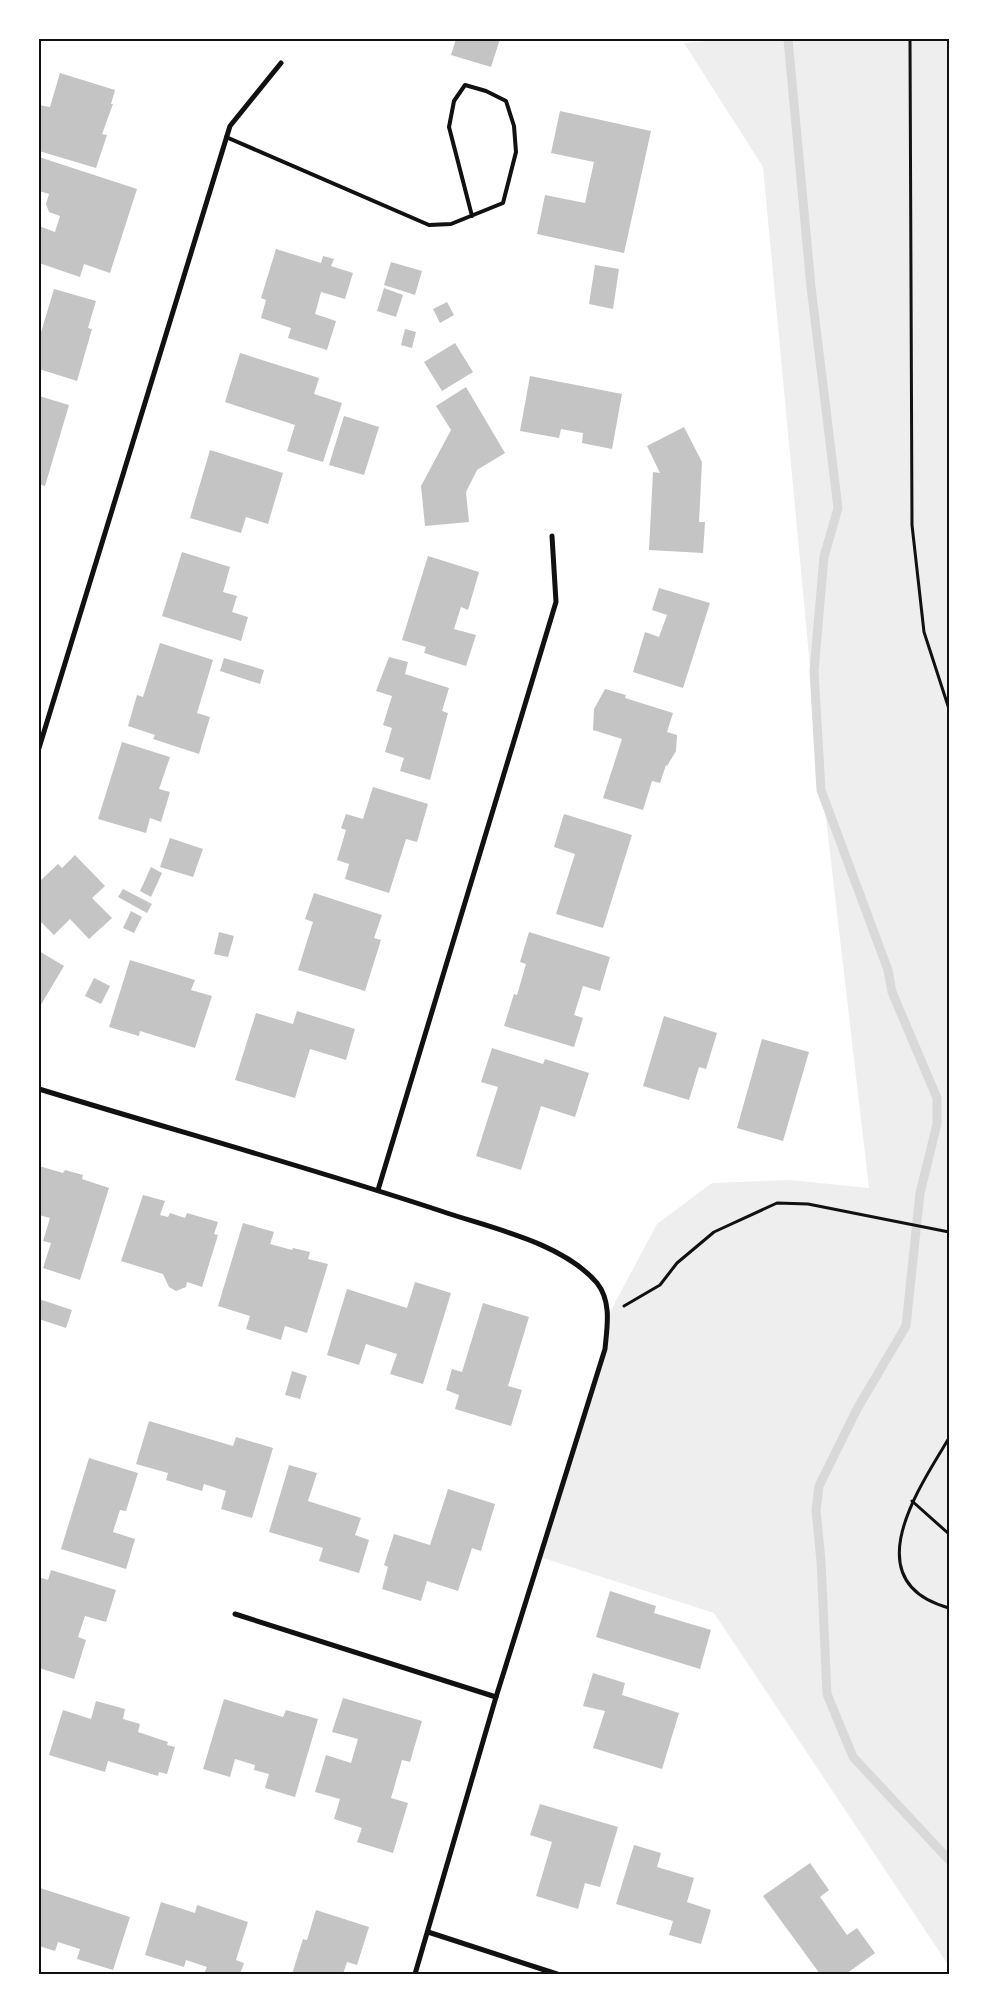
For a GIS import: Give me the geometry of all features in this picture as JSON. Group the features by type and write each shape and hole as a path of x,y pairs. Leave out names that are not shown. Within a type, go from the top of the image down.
{"street":[{"path":"39,748 226,137 230,126 281,63"},
{"path":"378,1190 556,602 552,536"},
{"path":"39,1089 378,1190 538,1244 572,1261 598,1284 609,1314 604,1349 496,1697 428,1932 414,1974"},
{"path":"235,1614 496,1697"},
{"path":"428,1932 558,1974"}],"lane":[{"path":"226,137 429,225 451,224 472,216 503,203 516,152 514,126 506,101 486,91 465,85 454,101 449,127 472,216"}],"path":[{"path":"910,39 912,524 924,632 949,709"},
{"path":"609,1314 660,1285 677,1262 714,1232 777,1203 808,1204 949,1232"},
{"path":"949,1438 912,1501 905,1517 901,1539 901,1563 905,1578 914,1591 928,1600 949,1608"},
{"path":"912,1501 949,1534"}],"shaded area":[{"path":"730,39 949,39 949,1966 714,1613 540,1557 605,1349 609,1314 657,1224 712,1183 790,1180 869,1188 817,741 763,167 684,43"}],"building":[{"path":"456,39 500,39 491,67 451,55"},
{"path":"60,73 115,90 111,104 113,104 102,134 107,135 96,168 39,151 39,105 50,107"},
{"path":"560,111 651,131 624,253 537,234 545,195 585,203 594,162 551,153"},
{"path":"39,157 137,189 110,273 84,264 80,277 39,263 39,226 55,232 60,216 49,212 46,204 49,194 39,191"},
{"path":"276,249 321,263 323,256 334,259 331,266 353,273 345,299 321,292 315,314 336,321 327,350 288,338 291,328 261,318 266,300 261,298"},
{"path":"391,262 422,271 415,295 384,285"},
{"path":"595,265 619,269 613,309 589,304"},
{"path":"384,288 403,295 396,317 377,311"},
{"path":"54,289 96,301 88,328 92,329 77,381 39,369 39,339"},
{"path":"447,302 454,315 440,323 433,309"},
{"path":"405,329 416,332 412,348 401,345"},
{"path":"455,343 473,372 442,391 424,362"},
{"path":"240,353 319,378 314,394 342,403 323,462 287,451 295,425 225,402"},
{"path":"530,376 622,394 612,449 582,443 583,433 561,429 559,438 520,431"},
{"path":"466,387 505,453 477,470 466,492 469,522 425,526 421,486 451,430 436,406"},
{"path":"39,396 69,405 45,486 39,484"},
{"path":"344,416 379,427 364,475 329,465"},
{"path":"684,427 702,462 699,522 705,522 703,553 649,550 653,472 660,473 647,446"},
{"path":"210,450 283,473 268,524 246,517 241,533 190,518"},
{"path":"182,552 230,567 223,592 237,596 232,612 248,617 241,641 162,616"},
{"path":"428,556 479,572 468,610 461,607 454,629 476,635 466,666 424,653 426,647 402,640"},
{"path":"659,588 710,603 683,688 633,672 645,632 659,637 667,615 652,610"},
{"path":"160,643 213,660 197,713 210,717 199,754 153,739 155,735 128,726 137,695 143,697"},
{"path":"389,657 408,662 405,674 449,688 442,711 448,713 430,780 400,771 404,758 385,752 392,728 383,725 392,696 376,691"},
{"path":"224,658 264,670 260,684 220,671"},
{"path":"605,689 626,695 625,698 673,713 667,732 677,735 676,751 666,765 660,783 652,781 643,810 603,798 622,739 593,730 594,709"},
{"path":"122,742 170,757 159,789 170,792 161,822 150,818 146,833 98,819"},
{"path":"373,787 428,804 417,842 406,839 389,893 345,879 349,864 337,860 346,830 341,828 346,814 363,819"},
{"path":"564,814 632,835 603,928 556,914 575,854 554,847"},
{"path":"170,838 203,849 193,877 160,867"},
{"path":"75,855 105,886 92,898 112,918 89,939 70,919 54,935 39,920 39,882 58,864 62,868"},
{"path":"151,867 162,873 151,897 140,891"},
{"path":"123,889 152,904 147,913 118,897"},
{"path":"314,893 382,915 374,938 381,940 365,991 298,970 313,922 305,919"},
{"path":"131,911 142,917 134,933 123,928"},
{"path":"219,932 234,936 228,957 214,954"},
{"path":"529,932 610,957 600,991 583,986 574,1015 583,1018 574,1047 504,1026 514,994 517,995 526,964 520,962"},
{"path":"39,951 64,966 39,1008"},
{"path":"130,960 195,980 191,990 212,996 195,1048 140,1031 139,1036 109,1027"},
{"path":"94,978 110,986 101,1004 85,996"},
{"path":"297,1011 355,1029 346,1060 310,1049 295,1098 235,1080 256,1013 293,1024"},
{"path":"664,1016 717,1033 706,1069 699,1067 689,1100 643,1086"},
{"path":"762,1039 809,1052 783,1141 737,1128"},
{"path":"492,1048 543,1064 545,1059 589,1073 575,1117 541,1106 521,1170 476,1156 498,1087 481,1082"},
{"path":"39,1166 63,1173 65,1170 83,1175 82,1179 109,1188 80,1280 43,1268 51,1243 43,1241 50,1218 39,1215"},
{"path":"143,1195 165,1201 160,1215 168,1217 170,1213 185,1218 187,1213 218,1222 214,1234 218,1235 202,1287 187,1282 186,1287 176,1291 169,1287 163,1274 121,1261"},
{"path":"243,1223 274,1232 270,1244 292,1250 293,1248 310,1252 308,1259 328,1264 307,1333 285,1326 281,1340 246,1329 250,1316 218,1306"},
{"path":"415,1282 451,1293 423,1384 390,1374 397,1354 366,1344 359,1365 327,1355 347,1289 407,1308"},
{"path":"39,1299 72,1310 66,1328 39,1319"},
{"path":"483,1303 529,1317 508,1386 522,1390 511,1426 455,1409 459,1395 446,1390 452,1369 462,1372"},
{"path":"292,1371 307,1376 300,1399 285,1395"},
{"path":"149,1421 233,1446 236,1437 273,1448 252,1518 221,1509 226,1491 204,1484 202,1491 166,1480 168,1473 136,1464"},
{"path":"89,1458 138,1473 126,1511 120,1510 113,1532 135,1539 126,1569 61,1549"},
{"path":"289,1465 317,1473 308,1501 361,1518 355,1535 369,1540 359,1573 319,1561 323,1548 269,1532"},
{"path":"448,1489 495,1504 481,1551 472,1548 458,1591 427,1581 421,1601 382,1589 388,1567 384,1565 394,1534 430,1545"},
{"path":"51,1570 116,1590 106,1622 85,1616 78,1637 86,1640 74,1679 39,1668 39,1577 48,1580"},
{"path":"610,1591 656,1606 654,1613 711,1630 700,1669 596,1637"},
{"path":"593,1673 625,1683 622,1695 679,1713 662,1769 593,1748 605,1711 583,1706"},
{"path":"343,1698 422,1721 410,1762 402,1760 391,1798 408,1803 393,1853 357,1842 362,1828 334,1819 340,1799 315,1792 326,1755 351,1763 358,1739 332,1732"},
{"path":"224,1699 283,1717 286,1710 318,1719 295,1797 265,1788 269,1774 254,1770 255,1765 235,1759 230,1777 203,1769"},
{"path":"96,1701 125,1709 123,1719 140,1724 138,1732 168,1742 167,1745 175,1747 167,1774 159,1772 158,1776 108,1761 105,1772 49,1755 63,1710 91,1719"},
{"path":"540,1804 618,1827 600,1887 585,1883 578,1909 536,1896 552,1842 530,1835"},
{"path":"634,1845 661,1853 657,1867 694,1878 687,1902 711,1910 701,1944 669,1935 673,1921 616,1904"},
{"path":"810,1863 829,1890 820,1897 847,1935 857,1928 875,1953 846,1974 820,1974 763,1896"},
{"path":"40,1888 130,1917 113,1970 77,1959 80,1949 58,1942 55,1951 39,1946"},
{"path":"161,1902 195,1913 197,1905 248,1922 236,1960 244,1963 240,1974 204,1974 207,1967 186,1960 184,1967 145,1955"},
{"path":"316,1910 369,1927 357,1965 347,1962 343,1974 292,1974 303,1939 307,1940"}],"waterway":[{"path":"788,39 811,287 838,508 824,557 814,671 821,790 888,970 892,992 937,1098 937,1124 920,1193 906,1326 857,1409 819,1486 816,1510 821,1561 827,1694 853,1757 949,1860"}]}
